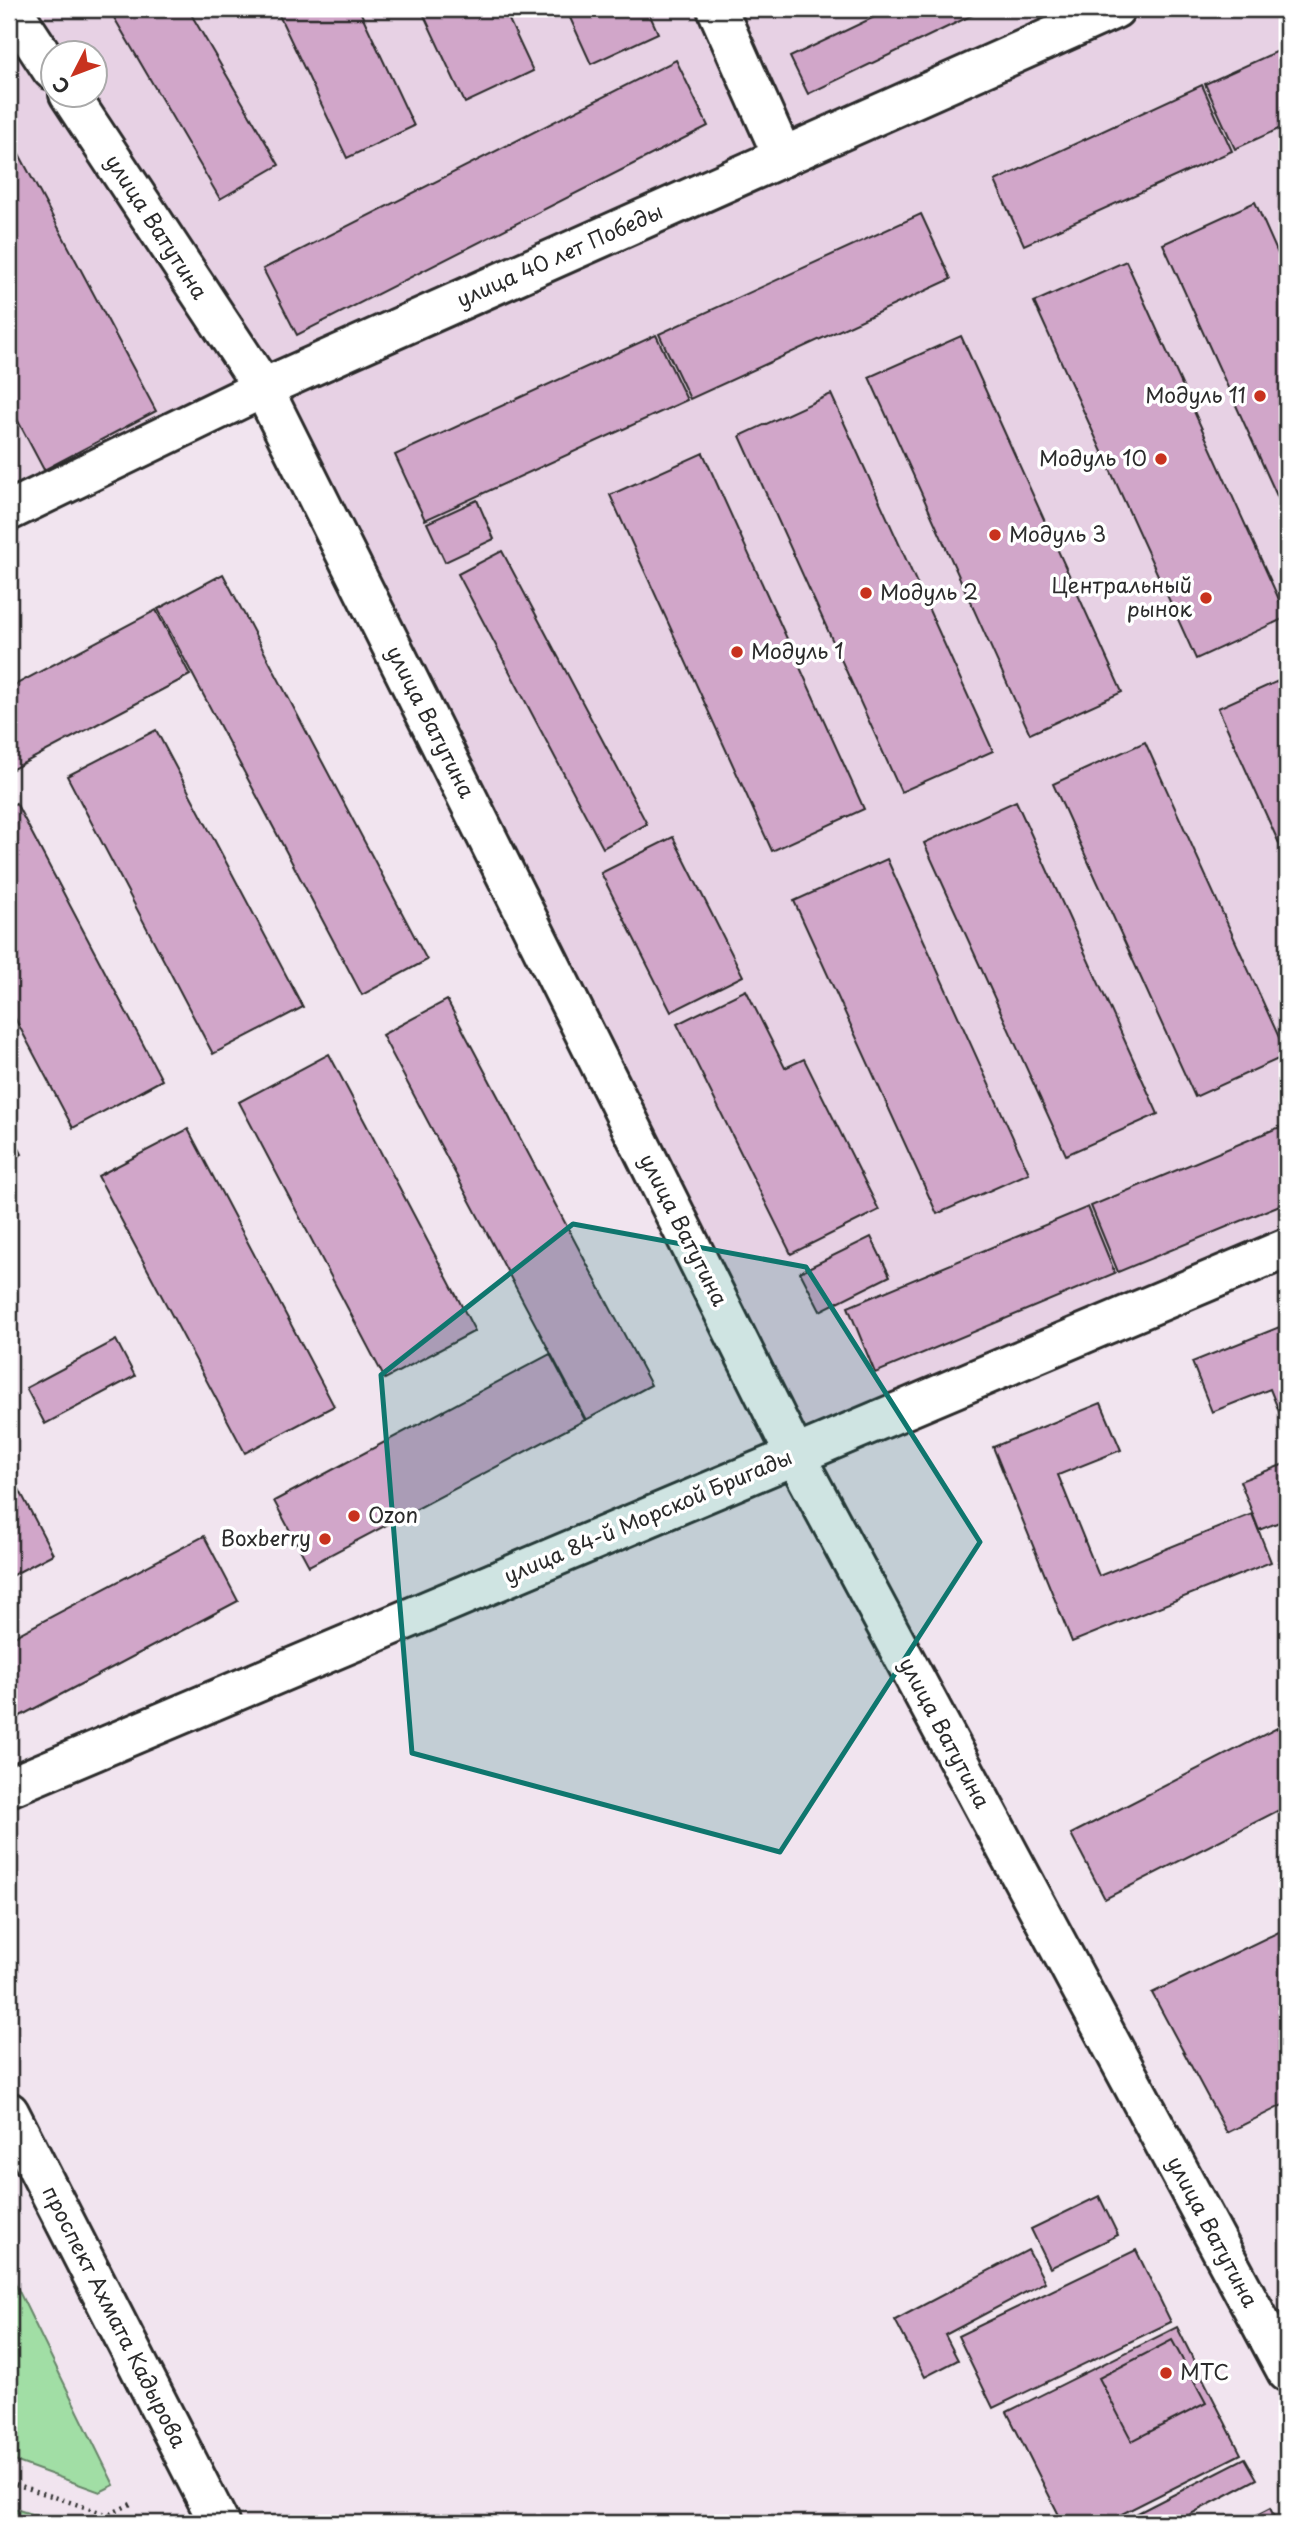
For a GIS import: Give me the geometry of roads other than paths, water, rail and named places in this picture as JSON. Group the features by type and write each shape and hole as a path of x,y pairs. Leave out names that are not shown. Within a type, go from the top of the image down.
{"street":[{"path":"12,9 38,49"},
{"path":"717,9 783,157"},
{"name":"улица 40 лет Победы","path":"9,511 263,388 1115,9"},
{"name":"улица Ватутина","path":"78,108 263,388 795,1455 1287,2372"},
{"name":"улица 84-й Морской Бригады","path":"9,1787 1287,1248"},
{"name":"проспект Ахмата Кадырова","path":"9,2112 219,2523"}],"place":[{"name":"Модуль 11","path":"1260,396"},
{"name":"Модуль 10","path":"1161,459"},
{"name":"Модуль 3","path":"995,535"},
{"name":"Модуль 2","path":"866,593"},
{"name":"Центральный рынок","path":"1206,598"},
{"name":"Модуль 1","path":"737,652"},
{"name":"Ozon","path":"354,1516"},
{"name":"Boxberry","path":"325,1539"},
{"name":"МТС","path":"1166,2373"}]}
